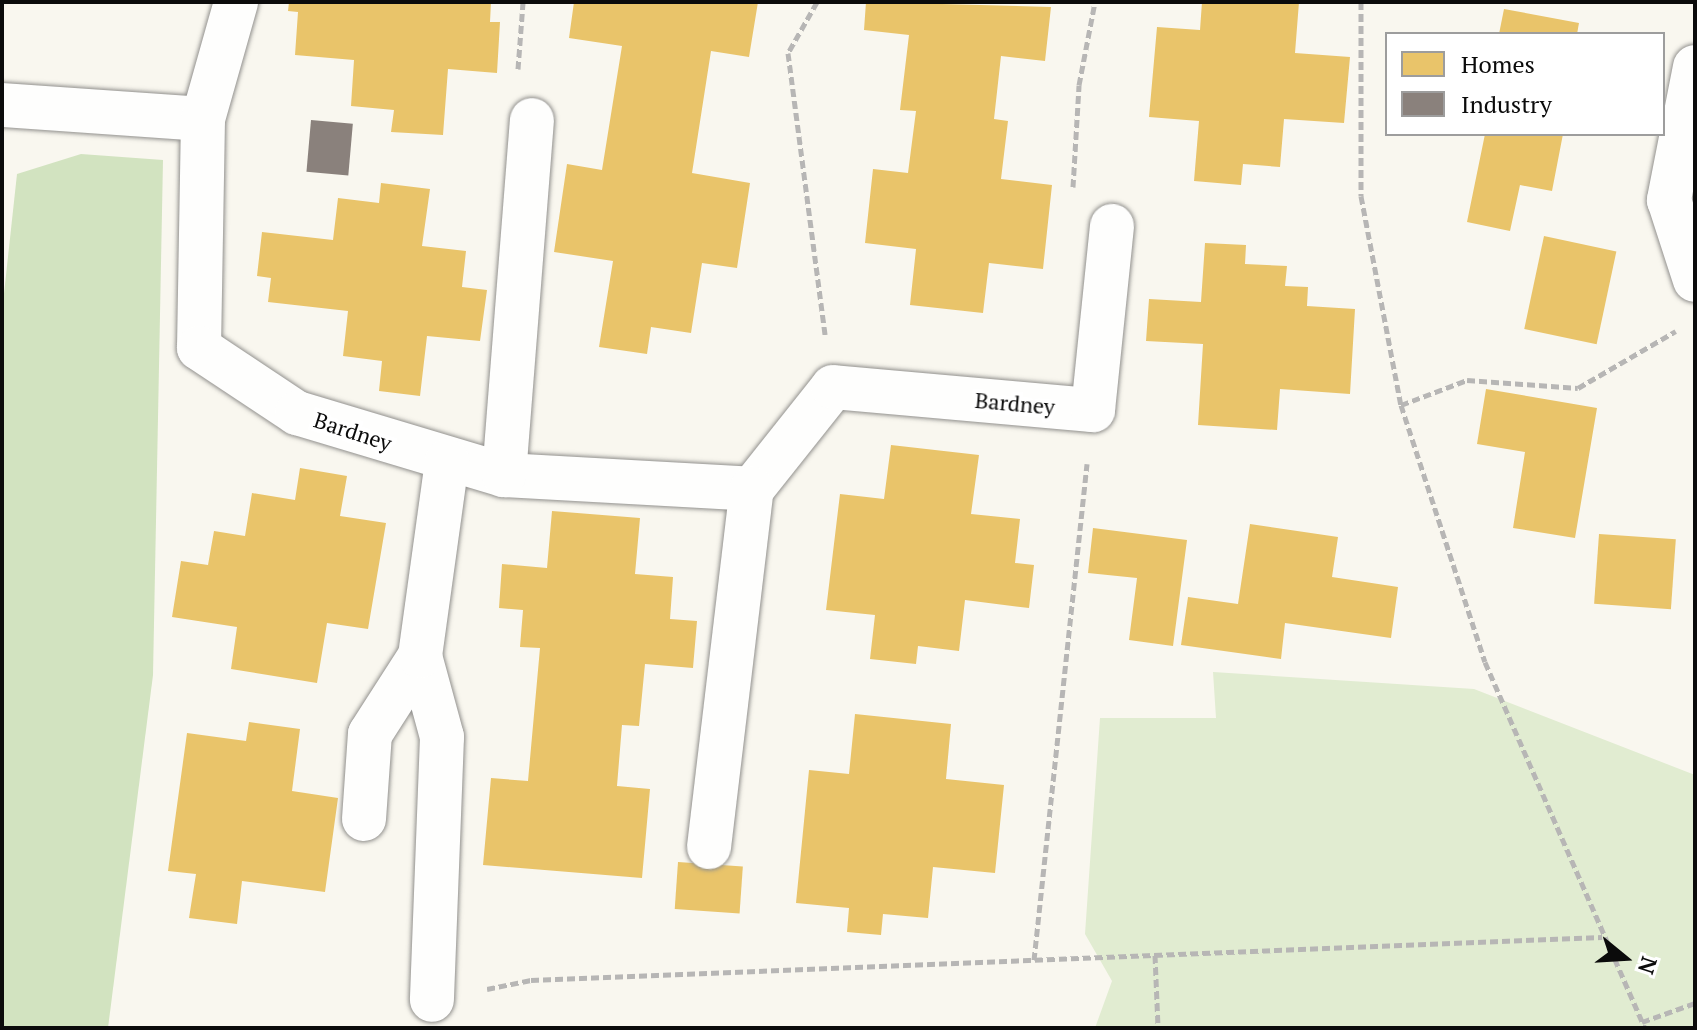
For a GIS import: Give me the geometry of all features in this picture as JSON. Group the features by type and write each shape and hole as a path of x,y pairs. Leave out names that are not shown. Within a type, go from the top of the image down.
{"street":[{"name":"Bardney","path":"236,2 203,119 199,348 297,413 447,461 504,475 752,489"},
{"path":"1695,67 1669,200 1695,280"},
{"path":"2,105 203,119"},
{"path":"504,475 532,120"},
{"path":"1093,410 1112,226"},
{"name":"Bardney","path":"833,387 1093,410"},
{"path":"709,847 752,489 833,387"},
{"path":"432,1000 442,737 420,656 447,461"},
{"path":"364,819 370,734 420,656"}],"path":[{"path":"523,2 516,107 532,120"},
{"path":"817,2 788,53 833,387"},
{"path":"1095,2 1072,149 1074,195 1112,226"},
{"path":"1361,2 1361,196 1401,405 1485,662 1602,937 1644,1025 1695,1003"},
{"path":"1401,405 1467,380 1578,388 1682,327"},
{"path":"1034,960 1093,410"},
{"path":"432,1000 531,980 1602,937"},
{"path":"1155,955 1158,1028"}],"green space":[{"path":"81,154 163,160 153,675 108,1028 2,1028 2,312 17,174"},
{"path":"1213,672 1474,689 1695,775 1695,1028 1095,1028 1112,981 1085,934 1100,718 1216,718"}],"building: Homes":[{"path":"289,2 491,2 490,22 500,22 497,73 448,69 443,135 391,132 394,110 351,106 354,60 295,55 298,12 288,11"},
{"path":"574,2 758,2 749,57 711,51 692,173 750,183 737,268 702,263 691,333 651,327 647,354 599,347 613,261 554,252 567,164 602,170 622,46 569,38"},
{"path":"866,2 1051,7 1045,61 1001,56 994,119 1008,121 1001,179 1052,185 1043,269 989,263 983,313 910,305 916,249 865,243 873,169 908,173 916,111 900,110 909,35 864,30"},
{"path":"1202,2 1299,2 1295,53 1350,57 1344,123 1284,119 1280,167 1243,164 1241,185 1194,181 1199,121 1149,117 1157,27 1200,30"},
{"path":"1504,9 1579,23 1577,32 1499,32"},
{"path":"1485,136 1563,136 1552,191 1520,185 1510,231 1467,222"},
{"path":"381,183 430,189 422,246 466,251 462,287 487,290 480,341 427,336 420,396 379,391 382,361 343,356 348,311 268,302 271,278 257,276 262,232 333,240 338,198 379,203"},
{"path":"1544,236 1616,251 1597,344 1524,329"},
{"path":"1205,243 1246,245 1245,264 1287,266 1285,286 1308,287 1307,306 1355,309 1350,394 1280,389 1277,430 1198,425 1203,344 1146,341 1149,299 1201,302"},
{"path":"1486,389 1597,408 1575,538 1513,528 1525,452 1477,444"},
{"path":"891,445 979,455 971,514 1020,519 1015,563 1034,565 1029,608 965,600 959,651 918,646 916,664 870,659 875,615 826,610 840,494 884,499"},
{"path":"300,468 347,476 340,516 386,523 368,629 327,623 317,683 231,669 237,627 172,617 181,561 208,565 214,531 245,536 252,493 295,500"},
{"path":"552,511 640,518 635,574 673,577 670,619 697,621 693,668 645,664 639,726 622,725 617,786 650,789 642,878 483,865 491,778 528,781 540,648 520,647 523,610 499,608 502,564 547,568"},
{"path":"1250,524 1338,537 1332,577 1398,587 1391,638 1285,623 1281,659 1181,645 1188,597 1238,604"},
{"path":"1093,528 1187,540 1173,646 1129,640 1137,578 1088,573"},
{"path":"1599,534 1676,539 1671,609 1594,604"},
{"path":"855,714 951,724 946,779 1004,785 995,873 933,867 928,918 883,914 881,935 847,932 849,908 796,903 809,770 849,774"},
{"path":"249,722 300,729 292,791 338,798 325,892 242,881 237,924 189,918 196,874 168,871 187,733 246,741"},
{"path":"678,862 743,867 740,913 675,909"}],"building: Industry":[{"path":"311,120 353,124 348,175 306,172"}]}
